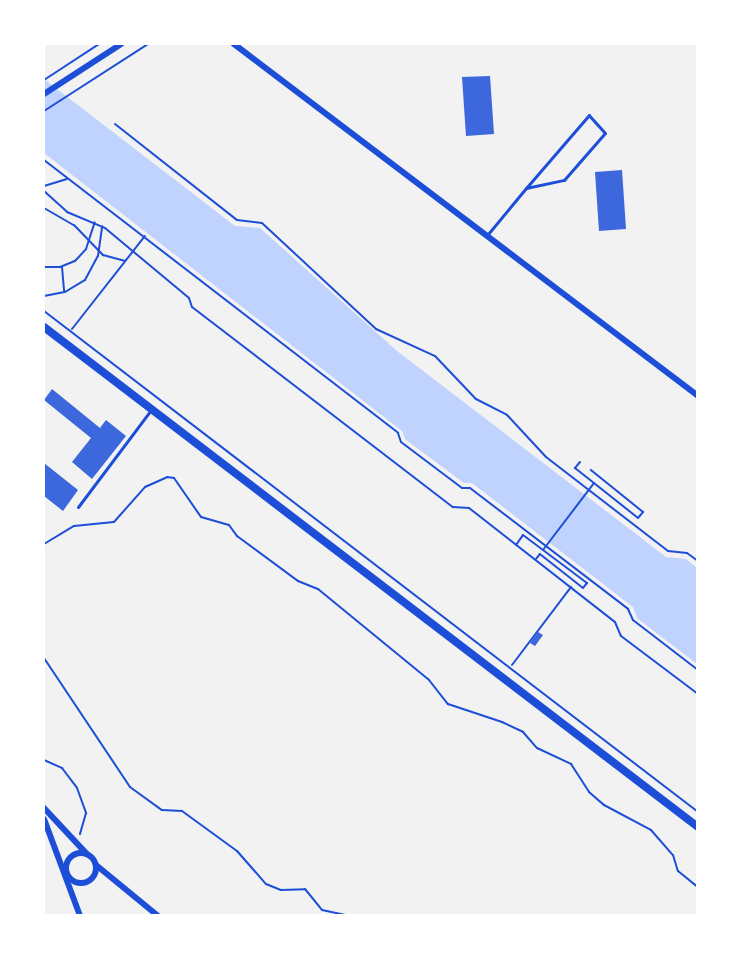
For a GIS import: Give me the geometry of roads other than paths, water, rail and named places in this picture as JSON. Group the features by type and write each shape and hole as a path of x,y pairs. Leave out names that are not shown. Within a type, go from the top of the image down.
{"street":[{"path":"44,94 121,44"},
{"path":"234,44 698,396"},
{"path":"44,327 698,827"},
{"path":"44,808 105,875 158,915"},
{"path":"44,819 80,915"},
{"path":"80,884 71,881 66,873 66,863 74,855 89,855"},
{"path":"93,878 96,863"},
{"path":"75,898 75,889 80,884 105,875"}],"lane":[{"path":"487,236 525,188 589,115 604,133 564,180 525,188"},
{"path":"78,507 152,410"}],"water":[{"path":"44,79 235,226 260,228 397,351 666,557 686,559 697,568 697,664 637,618 633,607 472,483 464,483 405,439 402,431 44,153"}]}
